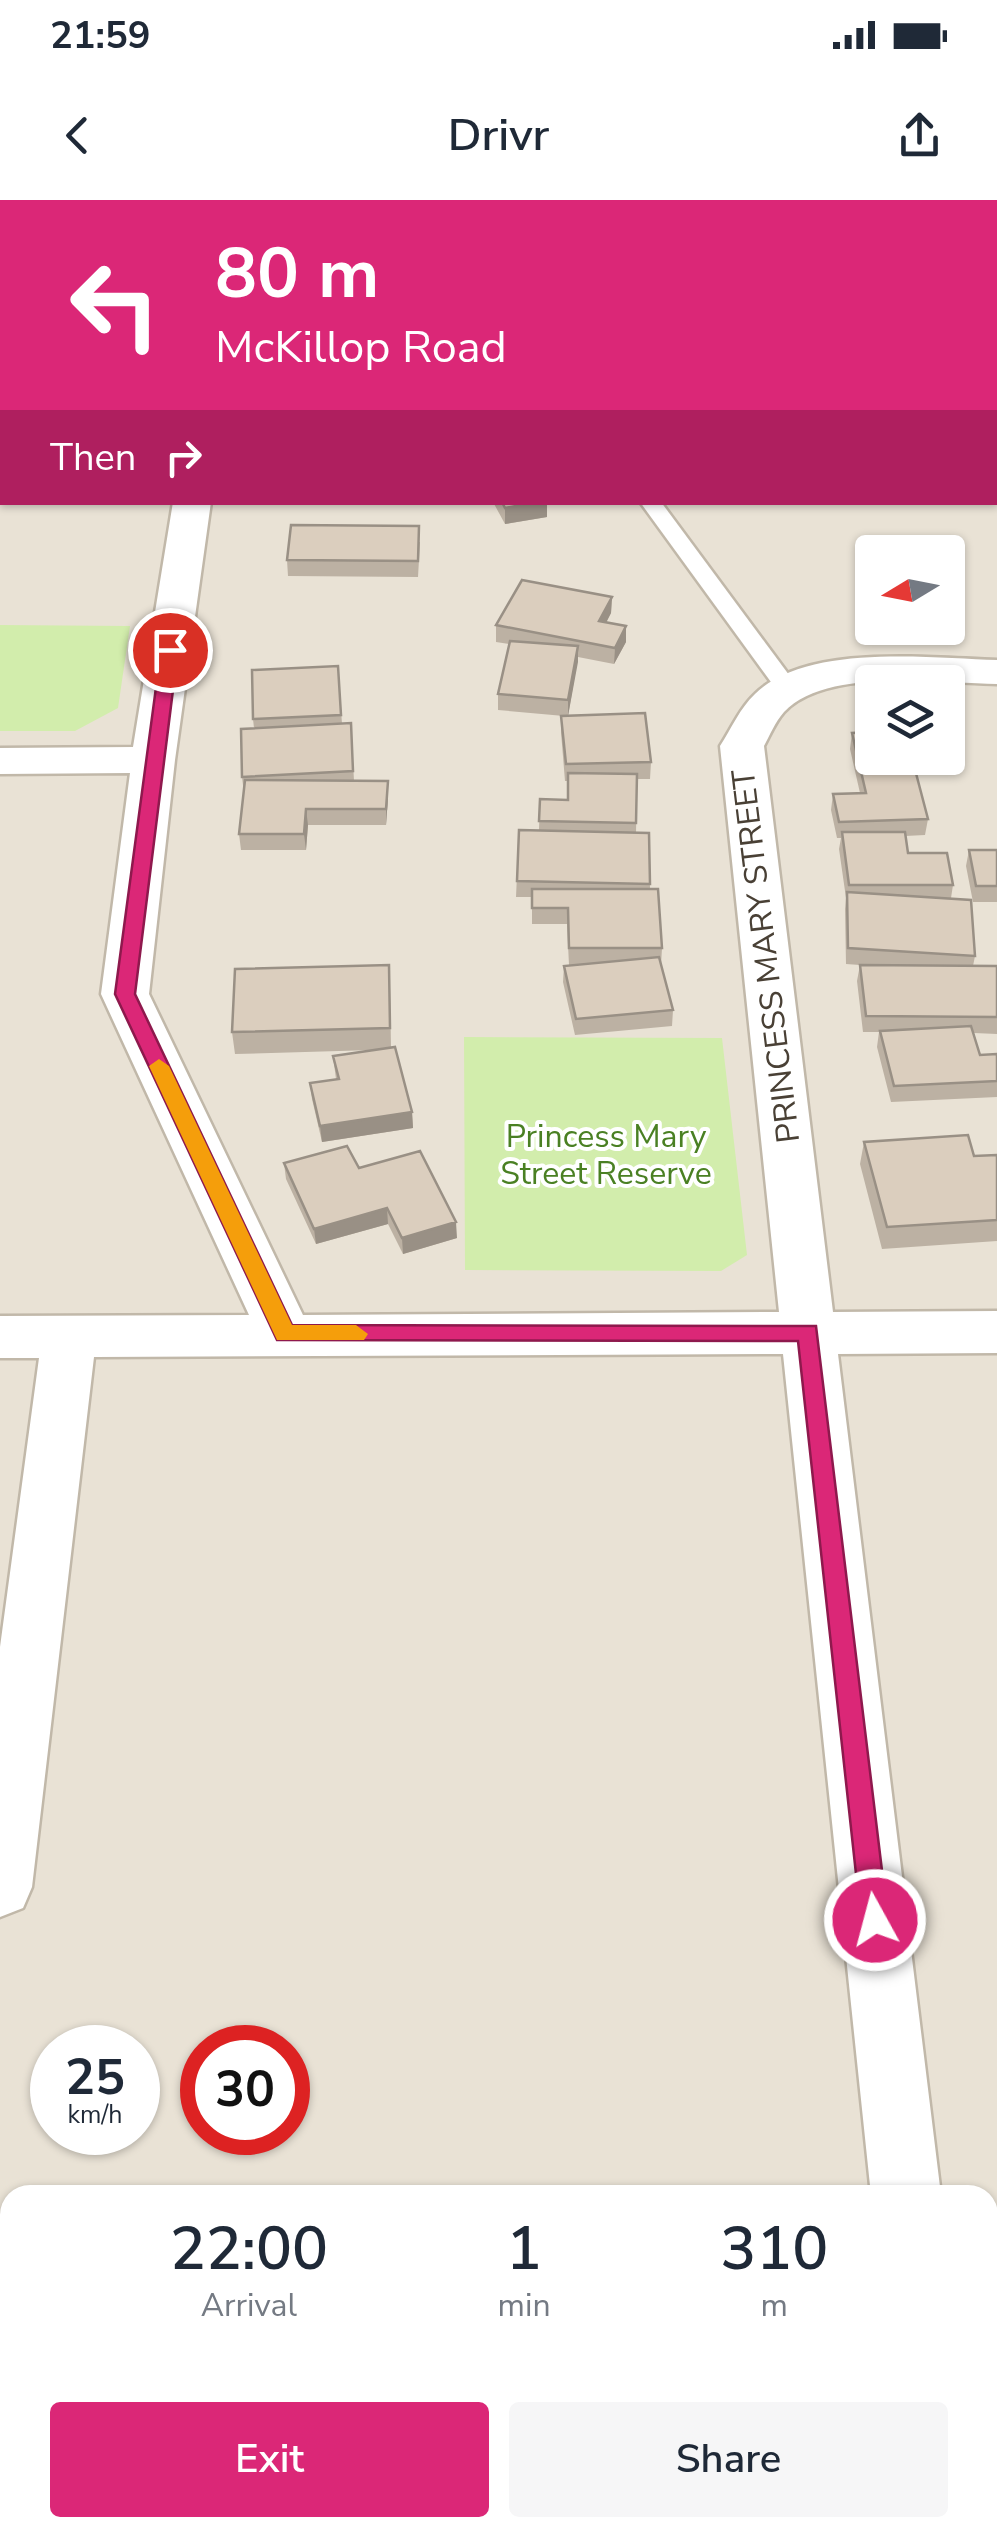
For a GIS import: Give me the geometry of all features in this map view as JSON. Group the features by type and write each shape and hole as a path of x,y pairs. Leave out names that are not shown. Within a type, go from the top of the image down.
{"street":[{"path":"192,505 153,760 125,994 285,1334"},
{"path":"787,688 810,678 872,672 997,672"},
{"name":"PRINCESS MARY STREET","path":"787,688 770,701 742,746 905,2185"},
{"path":"0,760 153,760"},
{"path":"0,1338 997,1332"},
{"path":"0,1888 69,1337"}],"lane":[{"path":"652,505 787,688"}],"shaded area":[{"path":"0,505 997,505 997,2185 0,2185"}],"green space":[{"path":"0,625 130,626 118,708 75,731 0,731"},
{"name":"Princess Mary Street Reserve","path":"464,1037 722,1038 747,1255 721,1271 465,1270"}],"building":[{"path":"291,525 419,526 418,561 287,560"},
{"path":"522,580 612,597 599,621 626,626 615,648 496,625"},
{"path":"510,641 578,646 568,700 498,694"},
{"path":"338,666 341,715 253,719 252,670"},
{"path":"645,713 651,762 566,764 561,716"},
{"path":"351,723 353,771 242,777 241,729"},
{"path":"568,773 637,774 636,823 539,821 540,799 568,800"},
{"path":"862,775 916,775 928,819 839,822 833,794 866,793"},
{"path":"245,780 388,781 386,809 306,809 304,834 239,834"},
{"path":"519,830 649,833 650,884 517,881"},
{"path":"842,832 905,832 908,853 947,853 953,885 849,885"},
{"path":"969,850 997,850 997,886 976,886"},
{"path":"532,889 658,889 662,948 569,948 568,908 532,908"},
{"path":"847,892 971,900 975,956 848,948"},
{"path":"659,957 673,1010 576,1019 564,966"},
{"path":"389,965 390,1028 232,1032 235,969"},
{"path":"860,965 997,966 997,1017 866,1016"},
{"path":"971,1026 980,1055 997,1054 997,1081 894,1086 880,1031"},
{"path":"395,1047 412,1112 320,1126 310,1083 339,1079 333,1056"},
{"path":"968,1135 974,1156 997,1155 997,1220 887,1227 864,1142"},
{"path":"347,1146 359,1168 420,1151 456,1222 402,1238 387,1208 314,1229 284,1163"}],"slow traffic":[{"path":"159,1066 285,1334 356,1334"}],"route":[{"path":"170,650 125,994 285,1334 808,1332 875,1920"}]}
